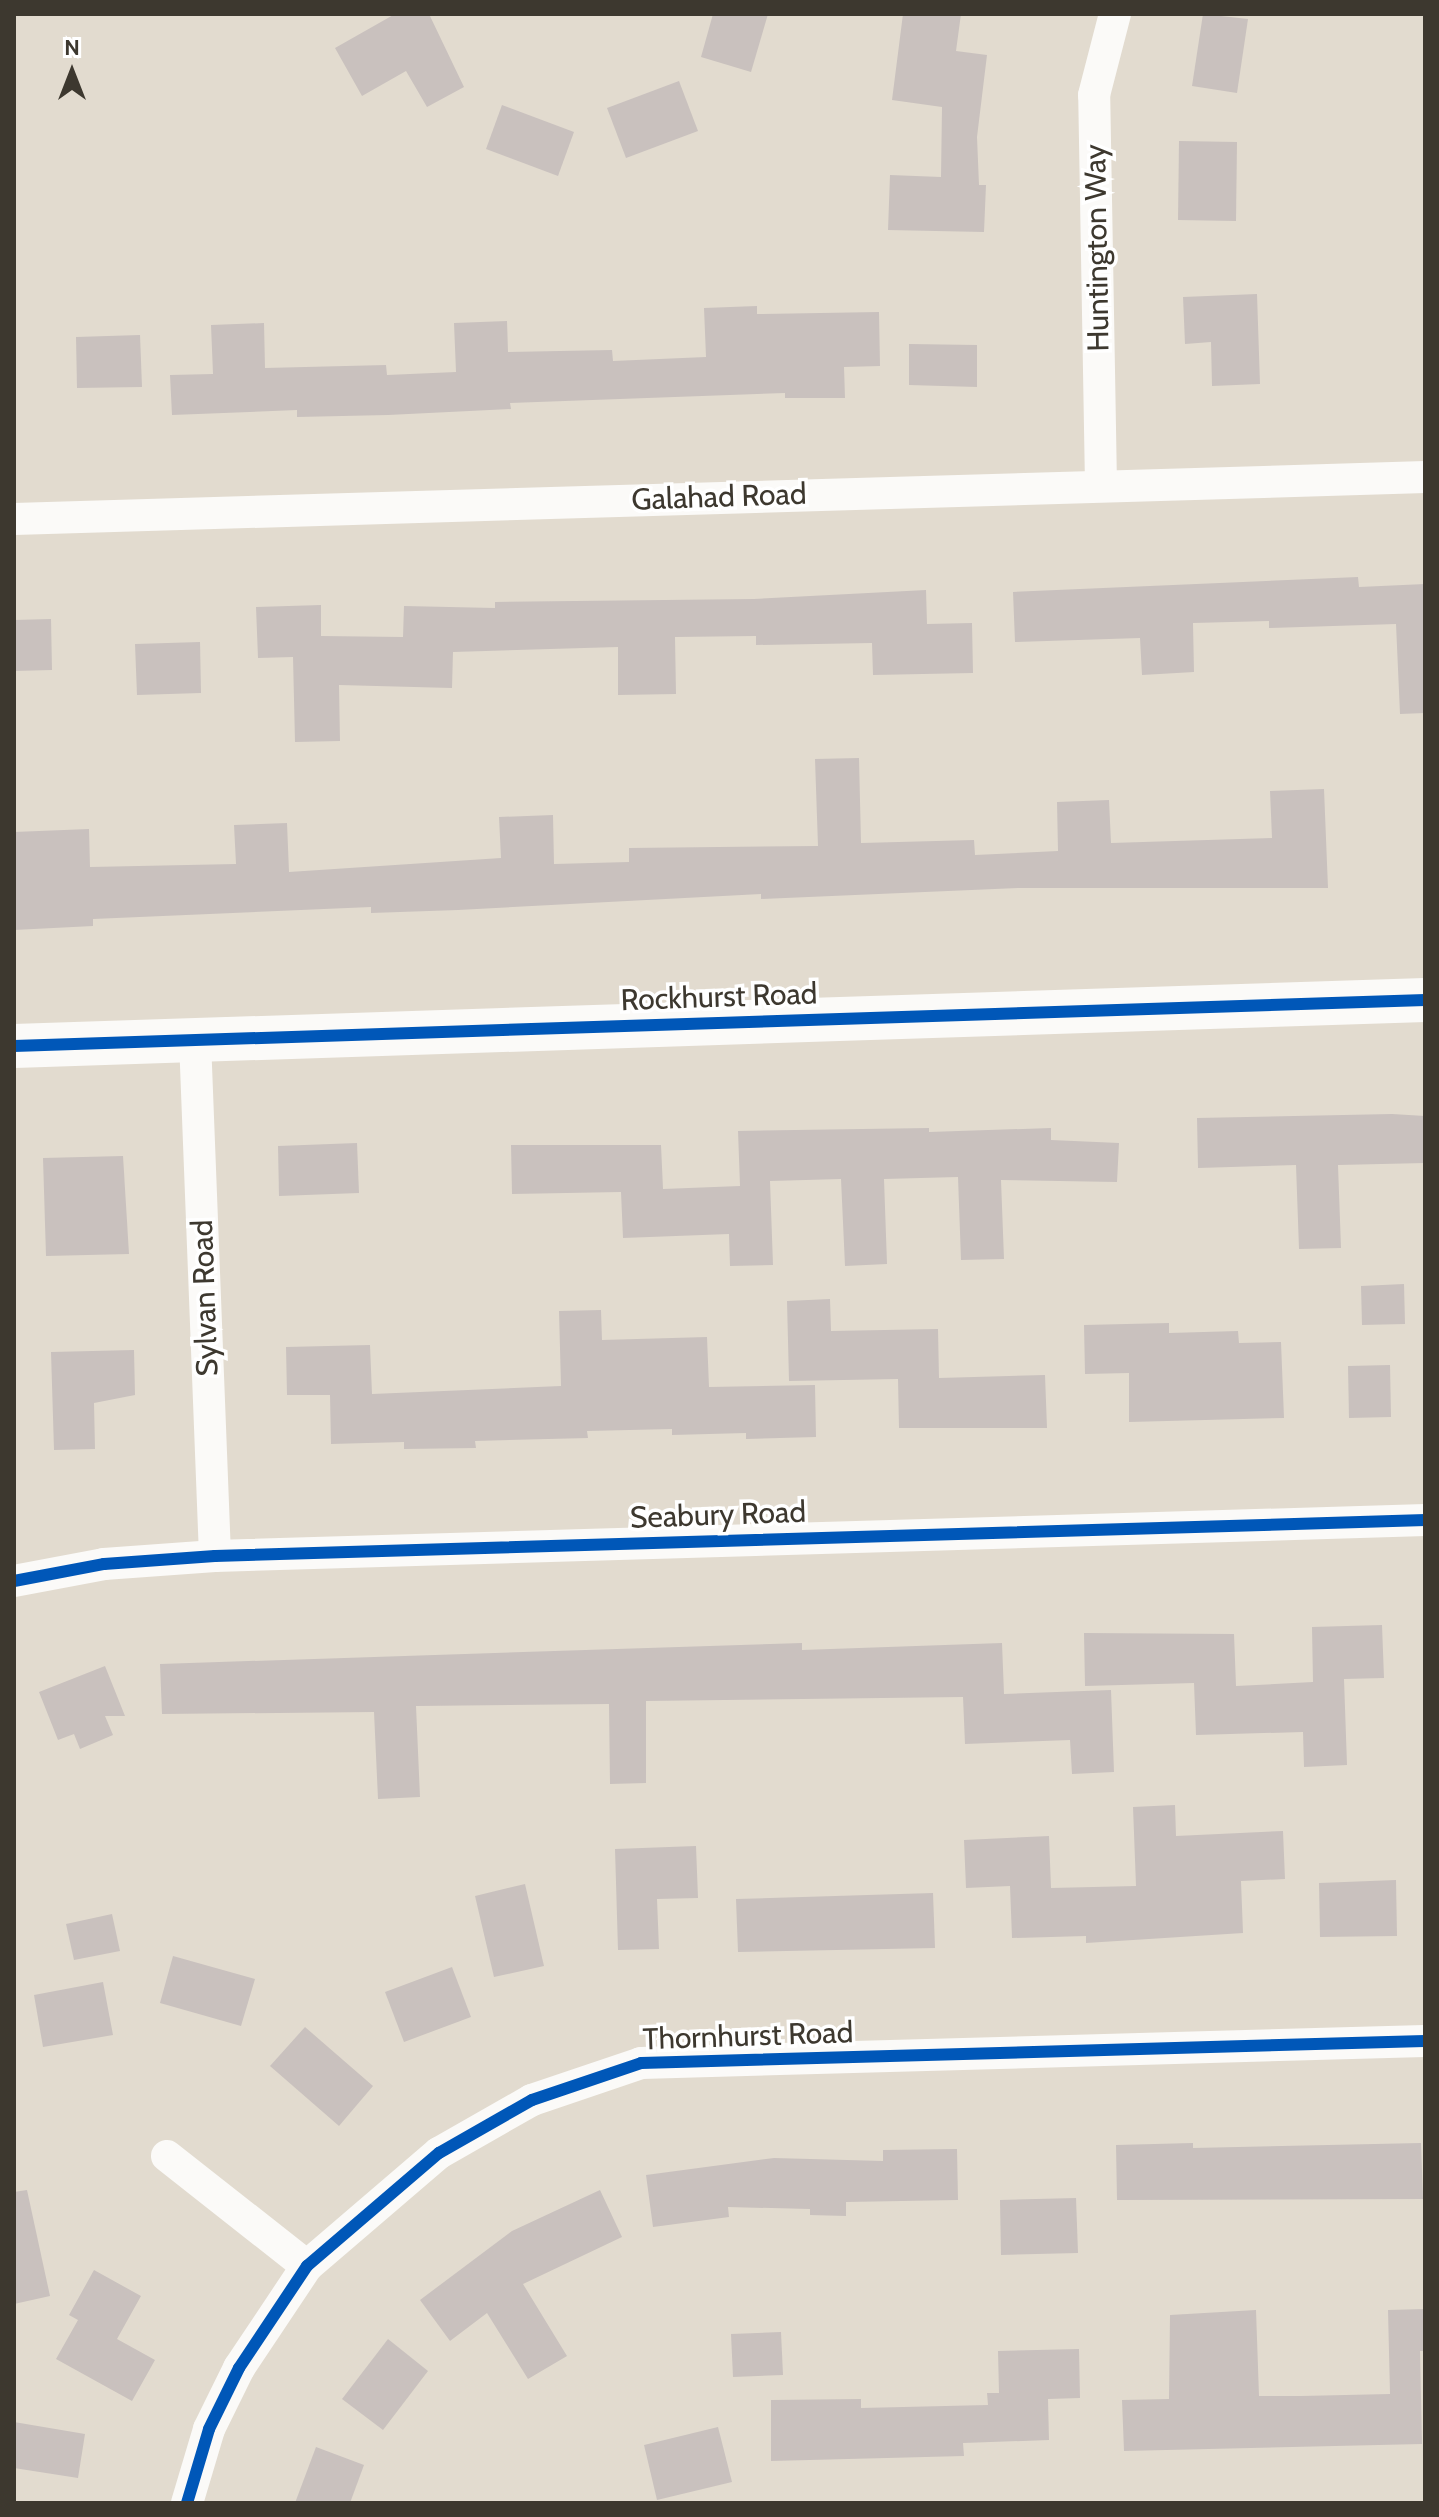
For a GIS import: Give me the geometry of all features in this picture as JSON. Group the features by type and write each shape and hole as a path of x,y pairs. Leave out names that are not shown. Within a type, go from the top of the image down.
{"street":[{"name":"Huntington Way","path":"1101,485 1094,95 1115,14"},
{"name":"Galahad Road","path":"14,519 1425,477"},
{"name":"Rockhurst Road","path":"14,1046 1425,1000"},
{"name":"Sylvan Road","path":"195,1040 215,1556"},
{"name":"Seabury Road","path":"14,1581 104,1564 215,1556 1425,1520"},
{"name":"Thornhurst Road","path":"187,2503 209,2429 239,2368 307,2266 395,2186 484,2124 532,2100 641,2063 1425,2041"},
{"path":"167,2156 307,2266"}],"building":[{"path":"395,14 429,14 464,87 427,107 406,71 362,96 335,48"},
{"path":"713,14 768,14 751,72 701,57"},
{"path":"903,14 961,14 956,51 987,55 977,137 979,185 986,185 984,232 888,230 890,175 941,177 942,107 892,100"},
{"path":"1203,14 1248,19 1237,93 1192,86"},
{"path":"679,81 698,131 626,158 607,108"},
{"path":"502,105 574,132 558,176 486,149"},
{"path":"1179,141 1237,142 1236,221 1178,220"},
{"path":"1257,294 1260,384 1212,386 1211,342 1185,344 1183,297"},
{"path":"757,306 757,314 879,312 880,366 844,367 845,398 785,398 785,393 510,403 511,409 388,415 297,417 297,410 172,415 170,375 213,374 211,325 264,323 265,368 386,365 387,375 456,372 454,323 507,321 508,352 612,350 613,361 706,357 704,308"},
{"path":"140,335 142,387 77,388 76,337"},
{"path":"909,344 977,345 977,387 909,385"},
{"path":"1358,577 1359,587 1425,584 1425,713 1400,714 1396,624 1269,628 1269,621 1193,623 1194,672 1142,675 1140,638 1015,642 1013,592"},
{"path":"926,590 927,624 972,623 973,673 873,675 872,643 756,645 756,636 675,637 676,694 618,695 618,647 453,652 452,688 339,685 340,741 295,742 293,657 258,658 256,607 321,605 321,636 403,637 404,606 495,608 495,602 754,599"},
{"path":"51,619 52,670 14,671 14,620"},
{"path":"200,642 201,693 137,695 135,644"},
{"path":"859,758 861,843 974,840 975,855 1058,851 1057,802 1109,800 1111,843 1272,838 1270,791 1324,789 1328,888 1018,888 761,899 761,894 458,910 371,913 371,907 93,919 93,926 14,930 14,832 89,829 90,867 236,864 234,825 287,823 289,872 501,858 499,817 553,815 554,864 629,862 629,848 818,846 815,759"},
{"path":"1425,1116 1425,1163 1338,1165 1341,1248 1299,1249 1296,1165 1198,1168 1197,1118"},
{"path":"929,1128 929,1132 1051,1128 1051,1140 1119,1143 1117,1182 1001,1180 1004,1259 961,1260 958,1177 884,1179 887,1264 845,1266 841,1179 770,1181 773,1265 730,1266 729,1234 623,1238 621,1192 512,1194 511,1145 661,1145 663,1189 740,1186 738,1131"},
{"path":"357,1143 359,1193 279,1196 278,1146"},
{"path":"123,1156 129,1254 46,1256 43,1158"},
{"path":"1404,1284 1405,1324 1362,1325 1361,1286"},
{"path":"830,1299 831,1331 938,1329 939,1378 1045,1375 1047,1428 899,1428 898,1379 789,1381 787,1301"},
{"path":"601,1310 602,1340 707,1337 709,1387 815,1385 816,1437 746,1439 746,1433 672,1435 672,1429 587,1431 588,1438 475,1441 476,1448 404,1449 404,1442 331,1444 330,1395 287,1395 286,1347 370,1345 372,1394 561,1386 559,1311"},
{"path":"1169,1323 1169,1333 1238,1331 1239,1343 1281,1342 1284,1418 1129,1422 1129,1373 1085,1374 1084,1325"},
{"path":"134,1350 135,1395 94,1403 95,1449 54,1450 51,1352"},
{"path":"1390,1365 1391,1417 1349,1418 1348,1366"},
{"path":"1382,1625 1384,1678 1344,1679 1347,1765 1304,1767 1303,1732 1196,1735 1194,1683 1085,1686 1084,1633 1234,1634 1236,1686 1313,1682 1312,1627"},
{"path":"802,1643 802,1650 1002,1643 1004,1694 1111,1690 1114,1772 1072,1774 1070,1740 965,1744 963,1697 646,1701 646,1783 610,1784 609,1704 416,1706 420,1797 378,1799 374,1712 162,1714 160,1664"},
{"path":"105,1666 125,1716 105,1716 113,1735 80,1749 74,1734 58,1740 39,1692"},
{"path":"1175,1805 1176,1836 1283,1831 1285,1879 1241,1881 1243,1933 1086,1943 1086,1936 1012,1938 1010,1886 966,1888 964,1840 1049,1836 1051,1888 1136,1886 1133,1807"},
{"path":"696,1846 698,1898 657,1899 659,1949 618,1950 615,1849"},
{"path":"1396,1880 1397,1936 1320,1937 1319,1883"},
{"path":"525,1884 544,1966 494,1977 475,1896"},
{"path":"933,1893 935,1948 738,1952 736,1899"},
{"path":"112,1914 120,1951 74,1960 66,1924"},
{"path":"173,1956 255,1979 241,2026 160,2003"},
{"path":"452,1967 471,2017 404,2042 385,1992"},
{"path":"103,1982 113,2035 43,2047 34,1995"},
{"path":"305,2027 373,2086 339,2126 270,2066"},
{"path":"1193,2143 1193,2148 1421,2143 1423,2199 1117,2200 1116,2145"},
{"path":"957,2149 958,2200 846,2202 846,2216 810,2215 810,2209 728,2207 729,2217 653,2227 646,2175 774,2158 883,2161 883,2150"},
{"path":"27,2190 50,2296 14,2304 14,2192"},
{"path":"600,2190 622,2237 523,2284 567,2356 528,2379 487,2313 450,2341 420,2300 512,2231"},
{"path":"1076,2198 1078,2253 1001,2255 1000,2200"},
{"path":"94,2270 141,2296 117,2339 155,2360 132,2401 56,2359 78,2320 69,2315"},
{"path":"1425,2309 1425,2351 1420,2351 1422,2444 1124,2451 1122,2400 1169,2399 1170,2315 1256,2310 1259,2396 1390,2394 1388,2310"},
{"path":"781,2332 783,2375 733,2377 731,2334"},
{"path":"388,2339 428,2371 383,2430 342,2399"},
{"path":"1079,2349 1080,2398 1048,2399 1049,2440 963,2443 964,2456 771,2461 771,2400 861,2399 861,2408 988,2405 987,2393 999,2393 998,2351"},
{"path":"14,2422 85,2434 78,2478 14,2468"},
{"path":"718,2427 732,2482 657,2500 644,2445"},
{"path":"316,2447 364,2465 350,2503 295,2503"}],"cycle path":[{"path":"14,1046 1425,1000"},
{"path":"14,1581 104,1564 215,1556 1425,1520"},
{"path":"187,2503 209,2429 239,2368 307,2266 439,2153 532,2100 641,2063 1425,2041"}]}
